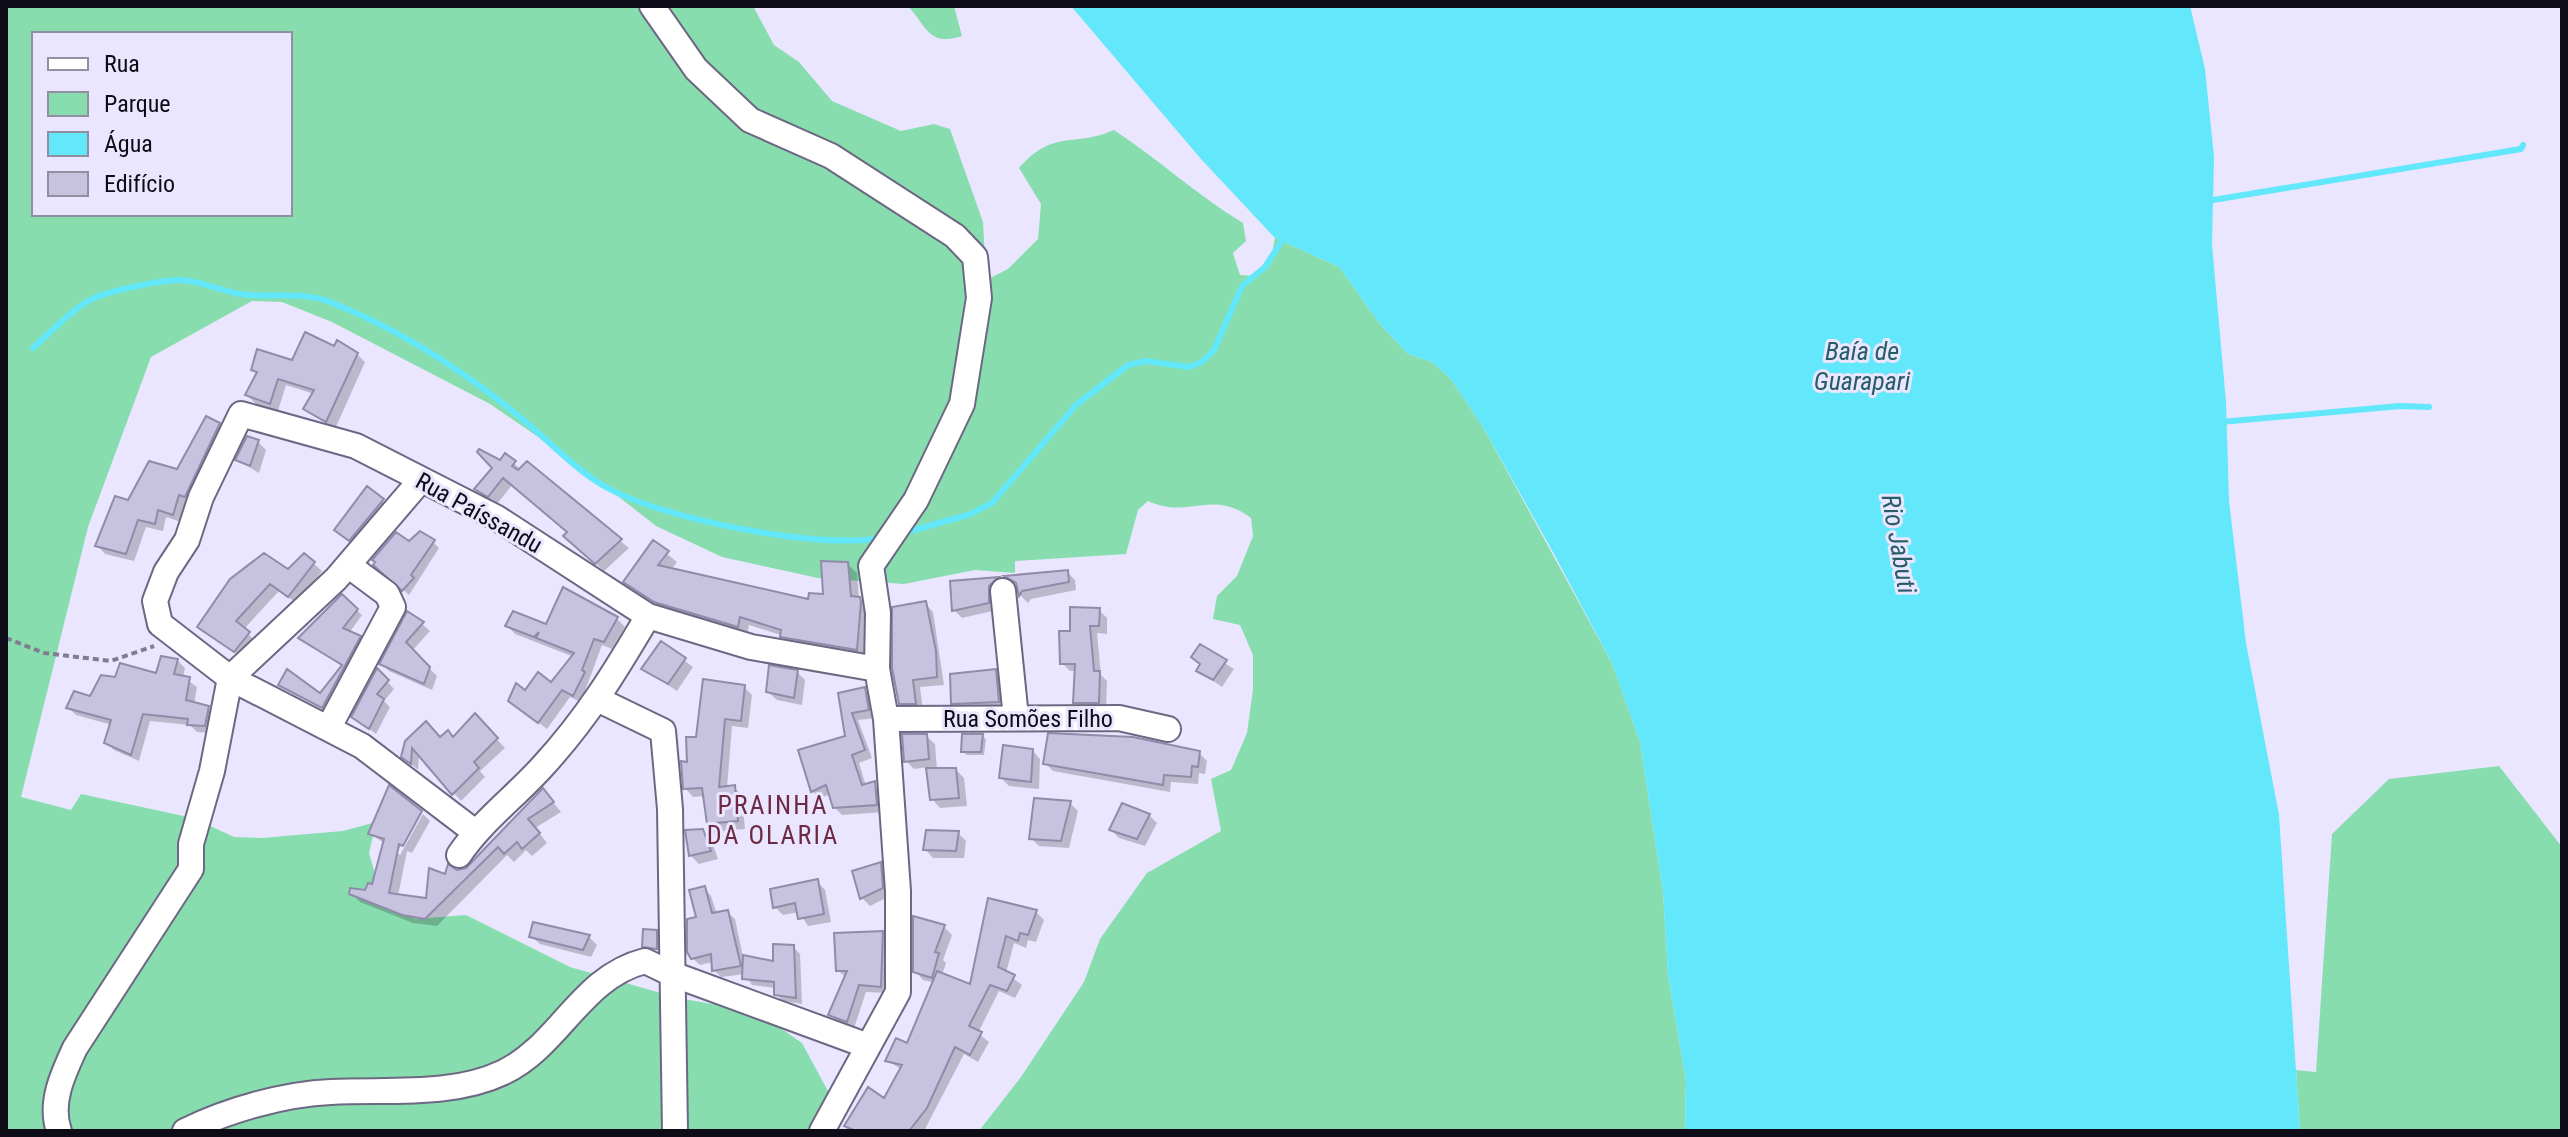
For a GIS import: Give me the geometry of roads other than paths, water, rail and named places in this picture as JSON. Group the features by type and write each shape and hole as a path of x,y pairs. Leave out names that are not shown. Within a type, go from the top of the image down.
{"street":[{"path":"652,6 696,69 750,120 831,156 955,236 975,257 979,298 962,404 916,500 871,566 878,613 877,669 886,719 898,891 898,992 822,1131"},
{"name":"Rua Paíssandu","path":"230,678 175,639 160,624 155,601 166,572 187,540 201,497 241,414 356,446 497,518 648,616 751,647 877,669"},
{"path":"59,1131 54,1117 61,1078 75,1048 191,869 191,844 215,759 230,678 348,565 420,481"},
{"path":"329,727 393,607 387,594 348,565"},
{"path":"1003,591 1016,718"},
{"path":"459,855 475,832 542,767 599,700 648,616"},
{"path":"230,678 329,727 417,784 475,832"},
{"path":"599,700 663,731 670,809 675,1131"},
{"name":"Rua Somões Filho","path":"886,719 1119,718 1168,729"},
{"path":"185,1131 287,1098 329,1092 473,1085 509,1070 541,1043 599,982 622,967 645,961 672,974 868,1046"}],"water":[{"name":"Baía de Guarapari","path":"1071,6 2190,6 2205,69 2214,157 2212,245 2226,402 2229,501 2246,643 2279,815 2300,1131 1685,1131 1686,1081 1668,975 1663,892 1640,742 1612,663 1554,554 1483,427 1451,379 1432,362 1408,354 1380,324 1339,267 1275,238 1201,159"}],"waterway":[{"path":"2207,201 2521,149 2523,145"},
{"path":"903,533 968,515 992,503 1076,405 1128,365 1146,361 1189,367 1202,362 1214,350 1242,286 1265,267 1285,236"},
{"path":"33,348 88,301 148,284 182,280 240,294 319,298 379,324 450,365 515,413 569,461 604,486 629,498 699,520 780,535 853,541 880,538"},
{"path":"2221,422 2400,406 2429,407"}],"district":[{"name":"PRAINHA DA OLARIA","path":"773,820"}],"water label":[{"name":"Rio Jabuti","path":"1899,544"}]}
